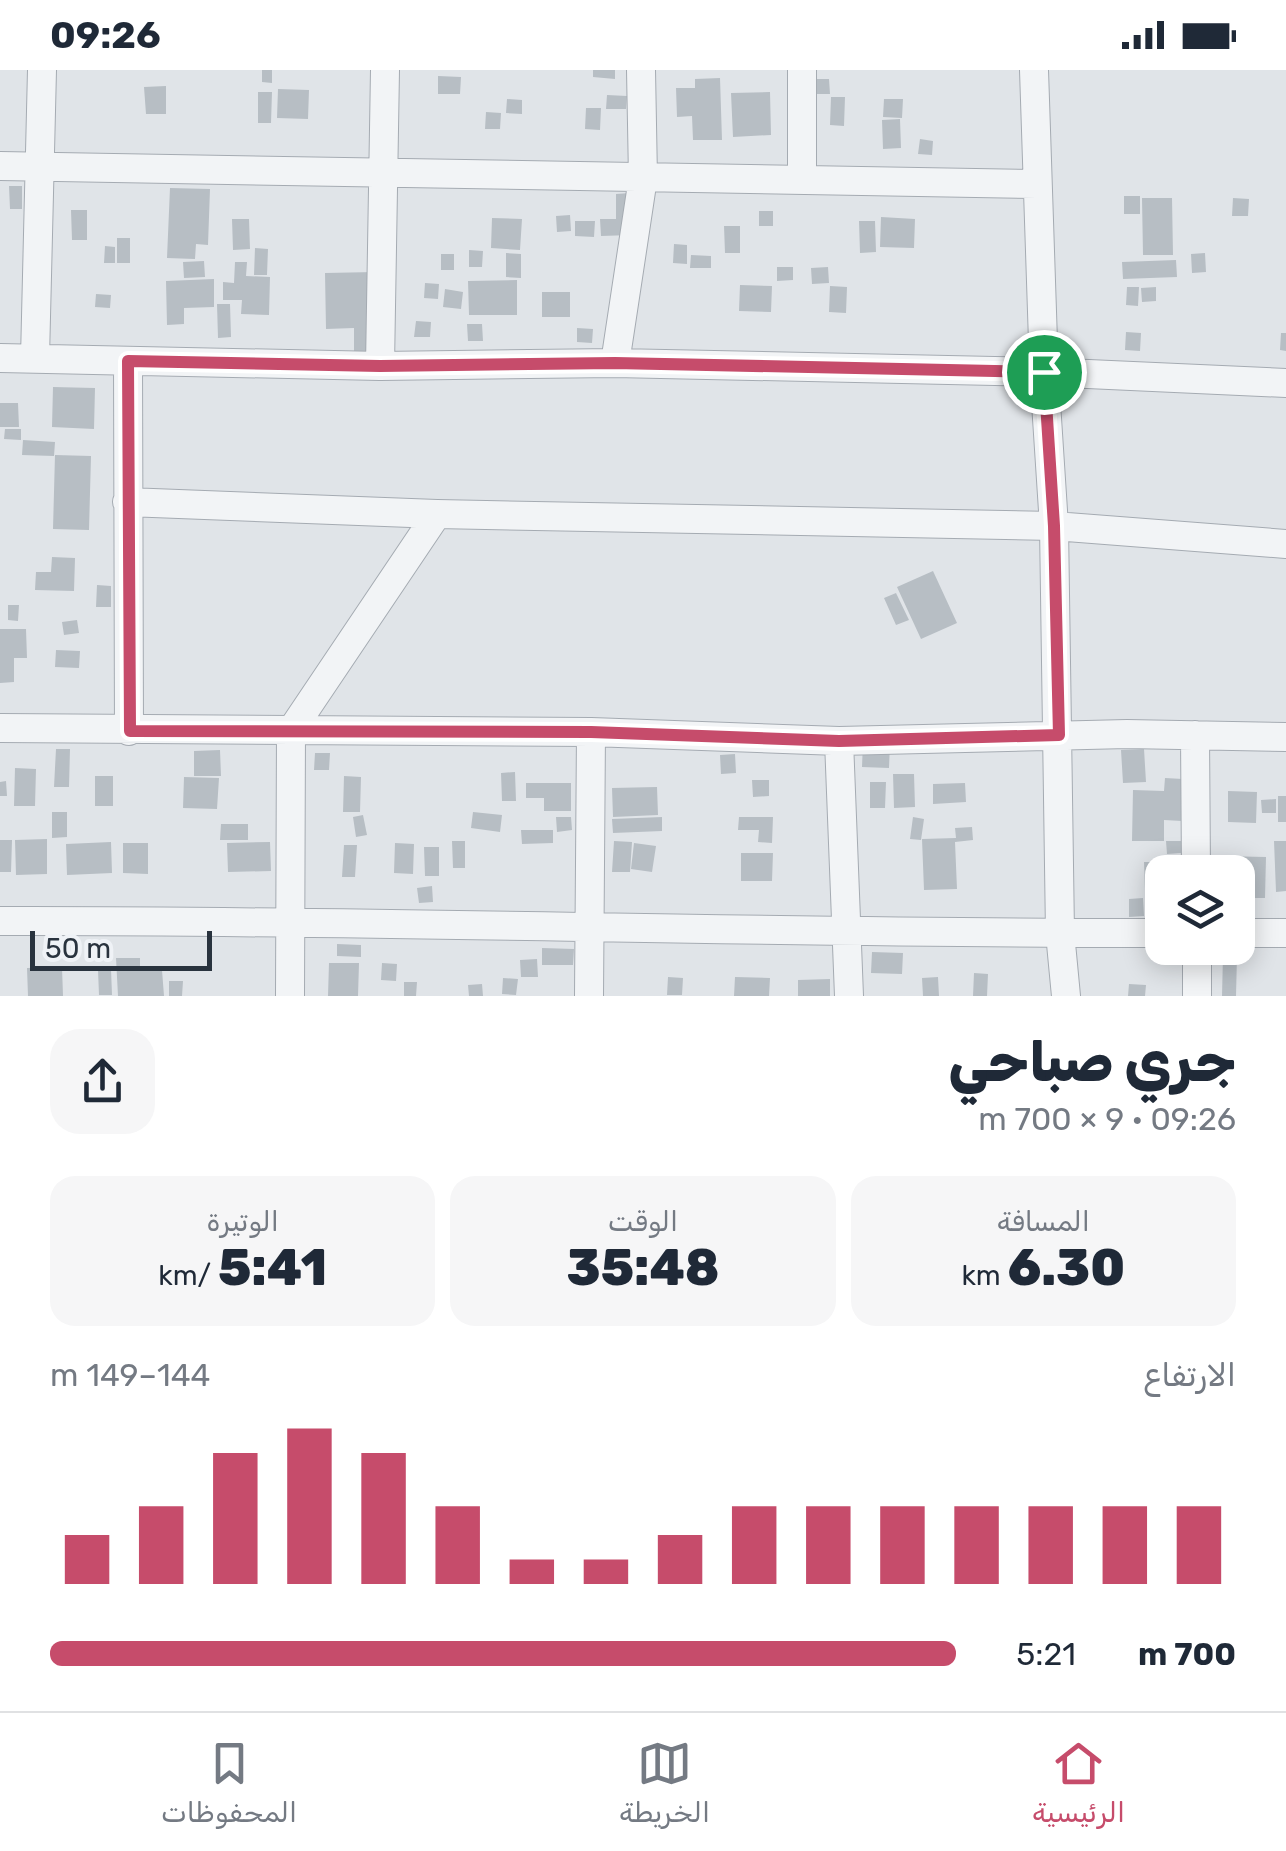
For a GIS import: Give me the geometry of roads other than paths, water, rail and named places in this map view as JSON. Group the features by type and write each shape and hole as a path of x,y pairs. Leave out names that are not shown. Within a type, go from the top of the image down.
{"street":[{"path":"35,358 42,70"},
{"path":"380,366 385,70"},
{"path":"615,363 644,178 641,70"},
{"path":"802,70 802,178"},
{"path":"1034,70 1044,372 1054,526 1060,933 1066,996"},
{"path":"0,166 1037,184"},
{"path":"0,358 380,366 615,363 1044,372 1286,383"},
{"path":"128,361 130,731"},
{"path":"127,502 437,514 1054,526 1286,544"},
{"path":"290,996 291,732 437,514"},
{"path":"0,728 591,732 839,741 1059,735 1286,738"},
{"path":"589,996 591,732"},
{"path":"1195,736 1196,855"},
{"path":"839,741 849,996"},
{"path":"0,921 288,920 1145,933"},
{"path":"1255,933 1286,933"},
{"path":"1197,965 1197,996"}]}
